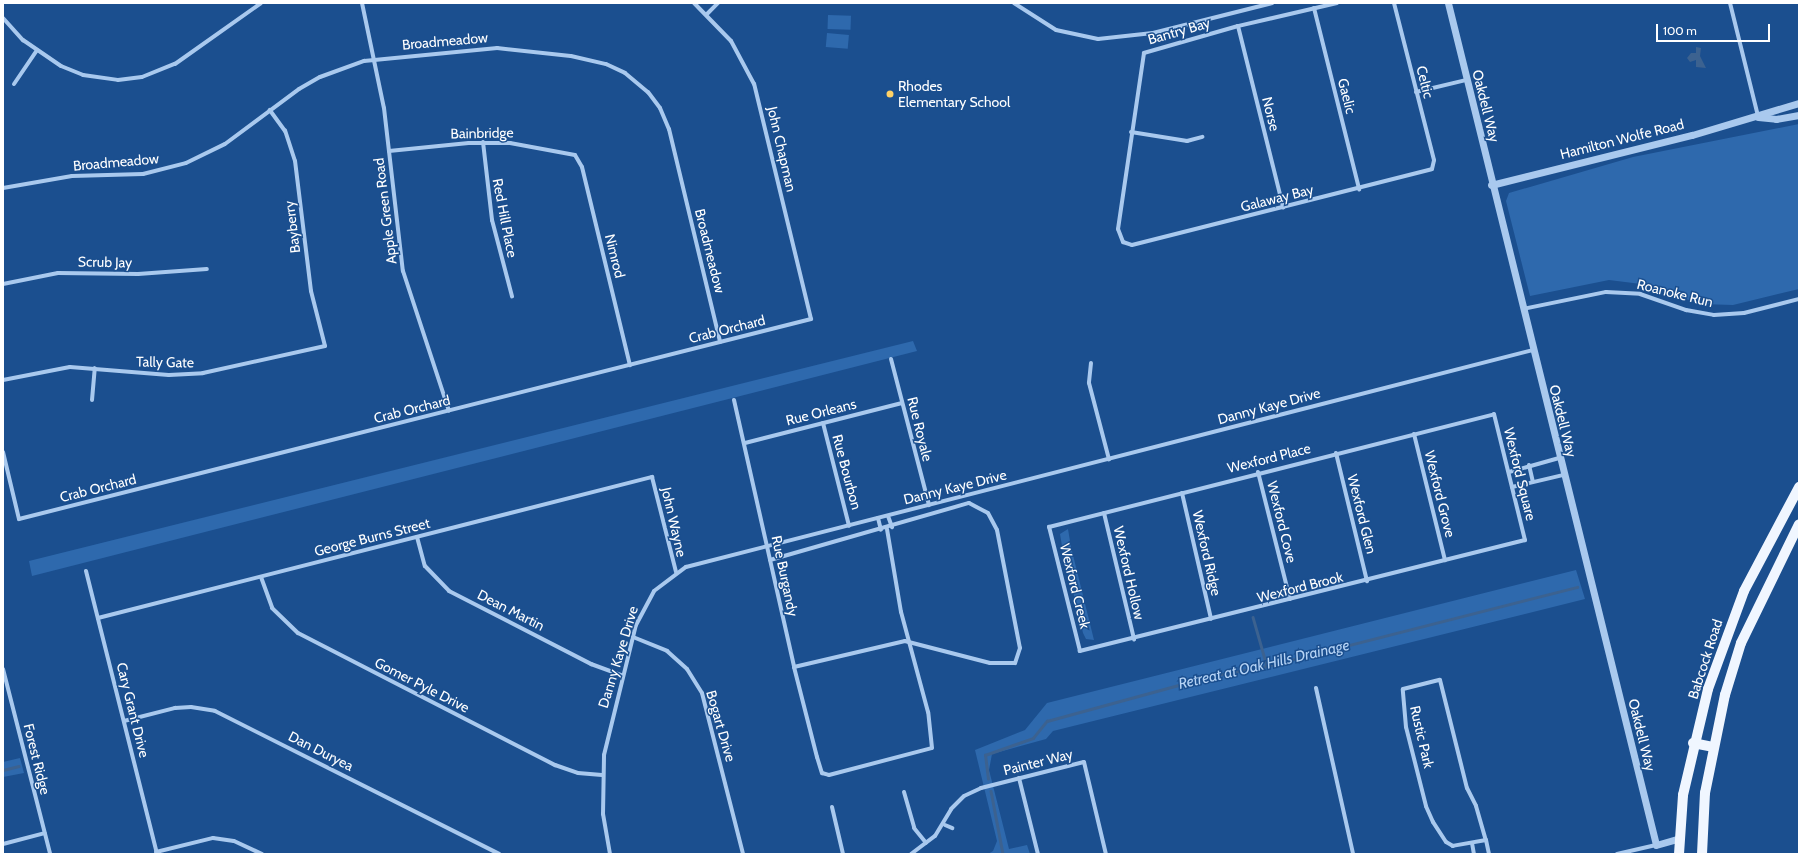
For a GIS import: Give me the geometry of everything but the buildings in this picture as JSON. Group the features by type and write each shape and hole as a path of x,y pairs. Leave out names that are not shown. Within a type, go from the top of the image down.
{"main road":[{"name":"Babcock Road","path":"1679,854 1683,795 1693,743 1725,638 1744,591 1799,487"},
{"name":"Babcock Road","path":"1702,854 1705,793 1713,746 1741,643 1799,524"},
{"path":"1693,743 1713,746"}],"street":[{"path":"3,18 37,50 83,75 118,80 142,77 175,64 261,3"},
{"name":"Apple Green Road","path":"362,3 376,58 389,151 403,271 449,411"},
{"name":"John Chapman","path":"694,3 707,14 738,51 754,84 811,319"},
{"path":"707,14 718,3"},
{"path":"1014,3 1056,30 1082,37 1116,39 1272,3"},
{"name":"Bantry Bay","path":"1123,242 1118,229 1143,57 1147,50 1238,26 1337,3"},
{"name":"Celtic","path":"1394,3 1433,165"},
{"name":"Oakdell Way","path":"1448,3 1491,185 1656,845"},
{"path":"1730,3 1758,117"},
{"name":"Gaelic","path":"1314,8 1359,189"},
{"name":"Norse","path":"1238,26 1283,207"},
{"name":"Broadmeadow","path":"3,188 72,176 122,175 165,169 225,144 270,110 320,77 376,58 459,49 534,50 606,64 641,85 660,108 669,129 720,342"},
{"path":"14,84 37,50"},
{"path":"1416,92 1466,80"},
{"name":"Hamilton Wolfe Road","path":"1491,185 1758,117 1799,103"},
{"name":"Bayberry","path":"270,110 285,130 295,161 311,291 326,346"},
{"name":"Hamilton Wolfe Road","path":"1758,117 1776,120 1799,115"},
{"path":"1131,132 1187,142 1202,137"},
{"name":"Bainbridge","path":"389,151 483,142 540,146 574,155"},
{"name":"Red Hill Place","path":"483,142 492,220 512,296"},
{"name":"Nimrod","path":"574,155 582,167 630,365"},
{"name":"Galaway Bay","path":"1123,242 1132,245 1420,174 1433,165"},
{"name":"Scrub Jay","path":"3,284 58,273 138,274 207,269"},
{"name":"Roanoke Run","path":"1522,309 1606,292 1640,294 1686,310 1714,315 1744,313 1799,299"},
{"name":"Crab Orchard","path":"3,452 19,519 811,319"},
{"name":"Tally Gate","path":"3,380 55,368 95,368 169,375 203,373 326,346"},
{"name":"Danny Kaye Drive","path":"610,854 603,814 602,776 608,729 632,637 648,599 676,572 707,560 849,526 1533,350"},
{"name":"Rue Royale","path":"891,359 929,505"},
{"path":"1091,362 1089,383 1109,459"},
{"path":"92,400 95,368"},
{"name":"Rue Burgandy","path":"734,400 745,443 794,667 822,773 829,775 932,748 928,712 910,642"},
{"name":"Rue Orleans","path":"745,443 902,403"},
{"name":"Wexford Place","path":"1049,526 1182,493 1258,472 1494,414"},
{"name":"Wexford Square","path":"1494,414 1525,540"},
{"name":"Rue Bourbon","path":"823,423 849,526"},
{"name":"Wexford Grove","path":"1414,434 1445,560"},
{"name":"Wexford Glen","path":"1336,453 1367,581"},
{"path":"1509,472 1529,465 1559,458"},
{"path":"1529,465 1533,482"},
{"name":"Wexford Cove","path":"1258,472 1290,600"},
{"path":"1512,486 1563,475"},
{"name":"George Burns Street","path":"98,618 652,477"},
{"name":"John Wayne","path":"652,477 676,572"},
{"name":"Wexford Ridge","path":"1182,493 1211,619"},
{"path":"770,560 887,529 969,503 988,513 996,530 1020,648 1015,663 990,663 910,642 794,667"},
{"name":"Wexford Hollow","path":"1104,513 1134,639"},
{"path":"888,516 892,527"},
{"path":"878,518 881,530"},
{"name":"Wexford Creek","path":"1049,526 1080,651"},
{"path":"887,529 901,612 910,642"},
{"name":"Dean Martin","path":"417,537 426,566 449,591 591,664 622,675"},
{"name":"Wexford Brook","path":"1080,651 1367,581 1525,540"},
{"name":"Cary Grant Drive","path":"86,571 157,853"},
{"name":"Gomer Pyle Drive","path":"261,577 272,608 298,633 556,765 578,773 602,776"},
{"name":"Bogart Drive","path":"632,637 667,651 687,669 702,693 743,854"},
{"name":"Forest Ridge","path":"3,669 50,854"},
{"name":"Rustic Park","path":"1486,840 1453,846 1446,842 1433,822 1426,806 1406,727 1403,689 1440,680 1467,788 1486,840 1489,854"},
{"path":"1316,688 1353,854"},
{"name":"Dan Duryea","path":"124,721 175,708 191,707 215,711 499,854"},
{"name":"Painter Way","path":"911,854 926,843 945,824 951,809 964,796 1018,778 1084,762 1106,854"},
{"path":"1018,778 1038,854"},
{"path":"904,792 914,828 926,843"},
{"path":"832,808 843,854"},
{"path":"945,824 952,828"},
{"path":"3,844 45,833"},
{"path":"157,853 213,838 234,842 262,854"},
{"path":"1617,854 1680,838"},
{"path":"1472,843 1474,854"}],"shaded area":[{"path":"828,15 851,16 850,30 828,29"},
{"path":"827,33 849,35 848,49 826,47"},
{"path":"1696,47 1701,48 1700,56 1706,68 1696,67 1696,60 1690,62 1687,58 1691,53 1696,53"},
{"path":"1799,124 1799,289 1733,305 1701,304 1641,284 1609,280 1530,296 1506,201 1509,193 1633,157"},
{"path":"913,341 917,351 32,576 29,561"},
{"path":"1068,529 1094,640 1086,639 1083,633 1062,546 1060,534"},
{"path":"1576,570 1585,599 1053,731 1046,739 992,754 989,770 1009,849 1027,845 1030,854 988,854 993,851 997,841 975,750 1025,730 1047,703"},
{"path":"20,758 24,773 3,777 3,762"}],"waterway":[{"name":"Retreat at Oak Hills Drainage","path":"988,779 985,755 1033,738 1047,721 1211,676 1267,666 1577,587"},
{"path":"1253,617 1267,666"},
{"path":"3,770 19,766"},
{"path":"991,791 1003,854"}],"place":[{"name":"Rhodes Elementary School","path":"890,94"}]}
